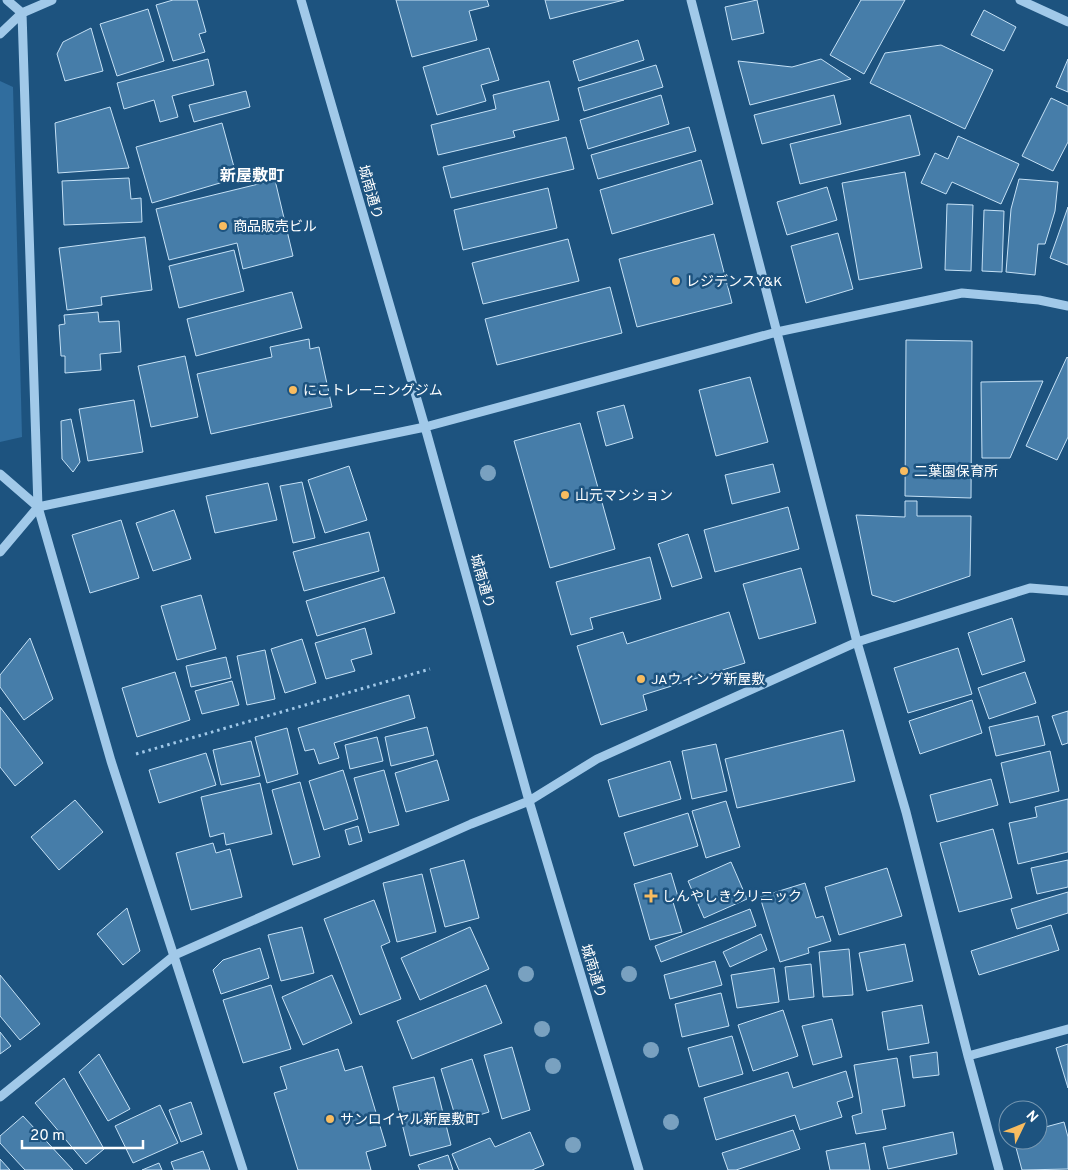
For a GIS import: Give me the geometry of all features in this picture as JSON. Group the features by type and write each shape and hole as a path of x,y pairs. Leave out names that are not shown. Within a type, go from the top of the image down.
{"street":[{"path":"8,0 22,13 38,507 111,761 243,1170"},
{"path":"0,34 22,13 52,0"},
{"name":"城南通り","path":"301,0 425,427 529,801 639,1170"},
{"path":"691,0 857,642 906,812 998,1170"},
{"path":"1020,0 1068,22"},
{"path":"0,552 38,507 425,427 777,332 962,293 1039,300 1068,306"},
{"path":"0,474 38,507"},
{"path":"0,1097 174,955 471,824 529,801 597,759 857,642 1030,588 1068,591"},
{"path":"968,1056 1068,1029"}],"path":[{"path":"111,761 430,669"}],"shaded area":[{"path":"0,81 13,87 22,437 0,442"}],"building":[{"path":"173,0 197,0 206,32 199,34 205,52 173,61 156,5"},
{"path":"396,0 487,0 489,6 469,11 477,40 412,57"},
{"path":"545,0 624,0 550,19"},
{"path":"757,0 764,33 732,40 725,7"},
{"path":"861,0 905,0 864,74 830,55"},
{"path":"148,9 164,61 117,76 100,24"},
{"path":"984,10 1016,27 1004,51 971,35"},
{"path":"91,28 103,71 65,81 57,54 63,42"},
{"path":"638,40 644,60 579,81 573,61"},
{"path":"941,45 993,70 965,129 870,83 885,53"},
{"path":"489,48 499,80 481,85 486,101 437,115 423,67"},
{"path":"208,59 214,85 172,96 178,117 160,122 154,100 124,109 117,83"},
{"path":"821,59 851,79 750,105 738,61 792,67"},
{"path":"1068,59 1068,92 1056,87"},
{"path":"656,65 663,87 584,111 578,88"},
{"path":"549,81 559,120 513,131 515,137 438,155 431,125 496,109 493,95"},
{"path":"246,91 250,107 194,122 189,105"},
{"path":"661,95 669,124 588,149 580,120"},
{"path":"834,95 841,124 762,144 754,115"},
{"path":"1051,98 1068,106 1068,142 1053,171 1022,156"},
{"path":"110,107 129,168 58,173 55,123"},
{"path":"910,115 920,155 800,184 790,144"},
{"path":"222,123 237,178 152,203 136,147"},
{"path":"689,127 696,151 598,179 591,155"},
{"path":"958,136 1019,164 1001,204 952,182 946,194 921,183 935,153 948,159"},
{"path":"566,137 574,169 451,198 443,167"},
{"path":"701,160 713,204 612,234 600,190"},
{"path":"905,172 922,268 859,280 842,183"},
{"path":"129,178 131,199 141,198 142,222 64,225 62,181"},
{"path":"1019,179 1058,182 1055,211 1045,244 1038,244 1035,275 1006,272 1011,209"},
{"name":"商品販売ビル","path":"275,180 293,256 243,269 237,243 169,260 156,209"},
{"path":"827,187 837,220 787,235 777,202"},
{"path":"548,188 557,228 463,250 454,210"},
{"path":"947,204 973,205 971,271 945,270"},
{"path":"1068,207 1068,265 1050,258"},
{"path":"984,210 1004,211 1002,272 982,271"},
{"path":"838,233 853,289 806,303 791,246"},
{"name":"レジデンスY&K","path":"714,234 732,303 637,327 619,259"},
{"path":"145,237 152,290 101,297 102,305 67,310 59,248"},
{"path":"568,239 579,281 483,304 472,263"},
{"path":"234,250 244,291 179,308 169,266"},
{"path":"610,287 622,333 497,365 485,319"},
{"path":"292,292 302,328 196,356 187,319"},
{"path":"98,312 99,322 119,321 121,352 100,354 101,370 65,373 65,356 61,356 59,325 65,324 64,315"},
{"path":"309,339 310,349 319,347 332,407 211,434 197,374 272,357 270,347"},
{"path":"906,340 972,341 971,498 905,496"},
{"path":"185,356 198,417 151,427 138,366"},
{"path":"1067,357 1068,437 1057,460 1026,446"},
{"path":"750,377 768,442 716,456 699,390"},
{"path":"1043,381 1010,458 982,458 981,382"},
{"path":"134,400 143,452 88,461 79,409"},
{"path":"624,405 633,438 606,446 597,412"},
{"path":"71,419 80,462 73,472 62,459 61,421"},
{"name":"山元マンション","path":"580,423 615,549 550,568 514,441"},
{"path":"773,464 780,492 732,504 725,475"},
{"path":"349,466 367,520 325,533 308,480"},
{"path":"302,482 315,538 293,543 280,486"},
{"path":"268,483 277,520 215,533 206,496"},
{"path":"905,501 917,501 917,516 971,516 970,576 894,602 872,595 856,515 905,517"},
{"path":"788,507 799,549 715,572 704,530"},
{"path":"174,510 191,559 153,571 136,523"},
{"path":"121,520 139,578 90,593 72,535"},
{"path":"369,532 379,571 304,591 293,552"},
{"path":"688,534 702,578 672,587 658,544"},
{"path":"650,557 661,599 590,618 593,629 571,635 556,582"},
{"path":"801,568 816,623 759,639 743,584"},
{"path":"384,577 395,613 317,636 306,601"},
{"path":"201,595 216,649 177,660 161,606"},
{"name":"JAウィング新屋敷","path":"729,612 745,663 643,695 647,710 601,725 577,646 623,632 627,644"},
{"path":"1012,618 1025,661 982,675 968,633"},
{"path":"365,628 372,654 351,660 355,671 326,679 315,643"},
{"path":"30,638 53,699 24,720 0,687 0,675"},
{"path":"302,639 316,683 285,693 271,649"},
{"path":"958,648 972,694 908,713 894,668"},
{"path":"265,650 275,699 247,705 237,656"},
{"path":"226,657 231,678 191,687 186,666"},
{"path":"175,672 190,720 137,737 122,688"},
{"path":"1025,672 1036,703 989,719 978,688"},
{"path":"232,681 239,705 202,714 195,691"},
{"path":"409,695 415,718 334,743 339,758 319,764 314,749 305,751 298,728"},
{"path":"972,700 982,733 920,754 909,721"},
{"path":"0,707 43,763 15,786 0,767"},
{"path":"1068,711 1068,743 1062,745 1052,716"},
{"path":"1038,716 1045,745 996,756 989,727"},
{"path":"427,727 434,755 391,766 385,737"},
{"path":"287,728 298,774 267,783 255,737"},
{"path":"843,730 855,781 737,808 725,759"},
{"path":"377,737 383,761 350,769 345,745"},
{"path":"251,741 260,776 221,785 213,750"},
{"path":"716,744 727,791 692,799 682,751"},
{"path":"1050,751 1059,791 1010,803 1001,763"},
{"path":"206,753 216,785 159,803 149,770"},
{"path":"437,760 449,800 406,812 395,773"},
{"path":"670,761 681,799 619,817 608,780"},
{"path":"343,770 358,819 324,830 309,781"},
{"path":"384,770 399,825 369,833 354,778"},
{"path":"991,779 998,805 937,822 930,795"},
{"path":"300,782 320,857 293,865 272,790"},
{"path":"260,783 272,834 226,845 224,833 210,837 201,797"},
{"path":"1068,799 1068,852 1018,864 1009,823 1037,817 1035,807"},
{"path":"75,800 103,832 59,870 31,837"},
{"path":"726,801 740,847 706,858 692,811"},
{"path":"688,813 698,846 634,866 624,833"},
{"path":"358,826 362,841 349,845 345,830"},
{"path":"993,829 1012,898 959,912 940,843"},
{"path":"213,843 216,853 230,849 242,897 191,910 176,853"},
{"path":"464,860 479,918 445,927 430,869"},
{"path":"1068,860 1068,887 1037,894 1031,868"},
{"path":"731,862 747,899 704,918 688,881"},
{"path":"887,868 902,916 839,935 825,887"},
{"path":"671,873 679,900 673,902 682,932 650,940 634,884"},
{"path":"422,874 436,932 397,942 383,883"},
{"path":"805,883 816,918 823,916 831,941 808,948 809,953 780,962 760,897"},
{"path":"1068,892 1068,913 1017,929 1011,909"},
{"path":"374,900 390,942 381,946 401,999 360,1015 324,919"},
{"path":"127,908 140,951 123,965 97,934"},
{"path":"750,909 756,926 661,962 655,946"},
{"path":"1051,925 1059,950 979,975 971,951"},
{"path":"302,927 314,973 281,981 268,935"},
{"path":"470,927 489,969 420,1000 401,958"},
{"path":"761,934 767,950 730,967 723,952"},
{"path":"905,944 913,981 867,991 859,953"},
{"path":"260,948 269,978 221,994 213,970 223,960"},
{"path":"849,949 853,995 823,997 819,952"},
{"path":"715,961 722,985 670,999 664,975"},
{"path":"811,964 814,997 789,1000 785,967"},
{"path":"774,968 779,1002 737,1008 731,975"},
{"path":"0,975 40,1024 20,1040 0,1016"},
{"path":"332,975 352,1023 303,1045 282,997"},
{"path":"271,985 291,1049 243,1063 223,1000"},
{"path":"486,985 502,1023 412,1059 397,1021"},
{"path":"721,993 729,1026 682,1037 675,1004"},
{"path":"922,1005 929,1043 888,1050 882,1012"},
{"path":"783,1010 798,1056 753,1071 738,1025"},
{"path":"832,1019 842,1057 813,1065 802,1026"},
{"path":"0,1032 11,1046 0,1054"},
{"path":"732,1036 743,1074 699,1087 688,1048"},
{"path":"1068,1044 1068,1088 1056,1048"},
{"path":"512,1047 530,1110 502,1119 484,1055"},
{"name":"サンロイヤル新屋敷町","path":"338,1049 345,1071 362,1066 386,1146 366,1152 371,1170 298,1170 274,1093 287,1089 280,1067"},
{"path":"937,1052 939,1075 913,1078 910,1056"},
{"path":"99,1054 130,1109 108,1121 79,1072"},
{"path":"897,1058 905,1106 882,1110 886,1129 856,1134 852,1116 862,1113 854,1065"},
{"path":"472,1059 489,1112 457,1122 441,1069"},
{"path":"846,1071 853,1097 837,1102 842,1117 800,1130 795,1115 716,1140 704,1098 788,1072 793,1088"},
{"path":"434,1077 451,1145 410,1156 393,1087"},
{"path":"64,1078 104,1149 86,1164 35,1103"},
{"path":"191,1102 202,1134 181,1142 169,1110"},
{"path":"160,1105 178,1143 133,1163 115,1126"},
{"path":"23,1116 73,1170 25,1170 0,1143 0,1136"},
{"path":"1064,1122 1068,1137 1068,1169 1022,1170 1017,1150 1048,1150 1048,1126"},
{"path":"793,1130 800,1149 736,1170 728,1170 722,1153"},
{"path":"530,1132 544,1165 532,1170 459,1170 452,1154 490,1138 495,1147"},
{"path":"953,1132 957,1154 888,1169 883,1147"},
{"path":"865,1143 870,1170 830,1170 826,1151"},
{"path":"203,1151 210,1170 174,1170 171,1162"},
{"path":"448,1155 453,1170 420,1170 418,1165"},
{"path":"0,1159 10,1170 0,1170"},
{"path":"159,1163 162,1170 142,1170"}],"place":[{"name":"商品販売ビル","path":"223,226"},
{"name":"レジデンスY&K","path":"676,281"},
{"name":"にこトレーニングジム","path":"293,390"},
{"name":"二葉園保育所","path":"904,471"},
{"name":"山元マンション","path":"565,495"},
{"name":"JAウィング新屋敷","path":"641,679"},
{"name":"しんやしきクリニック","path":"651,896"},
{"name":"サンロイヤル新屋敷町","path":"330,1119"}],"district":[{"name":"新屋敷町","path":"252,175"}]}
